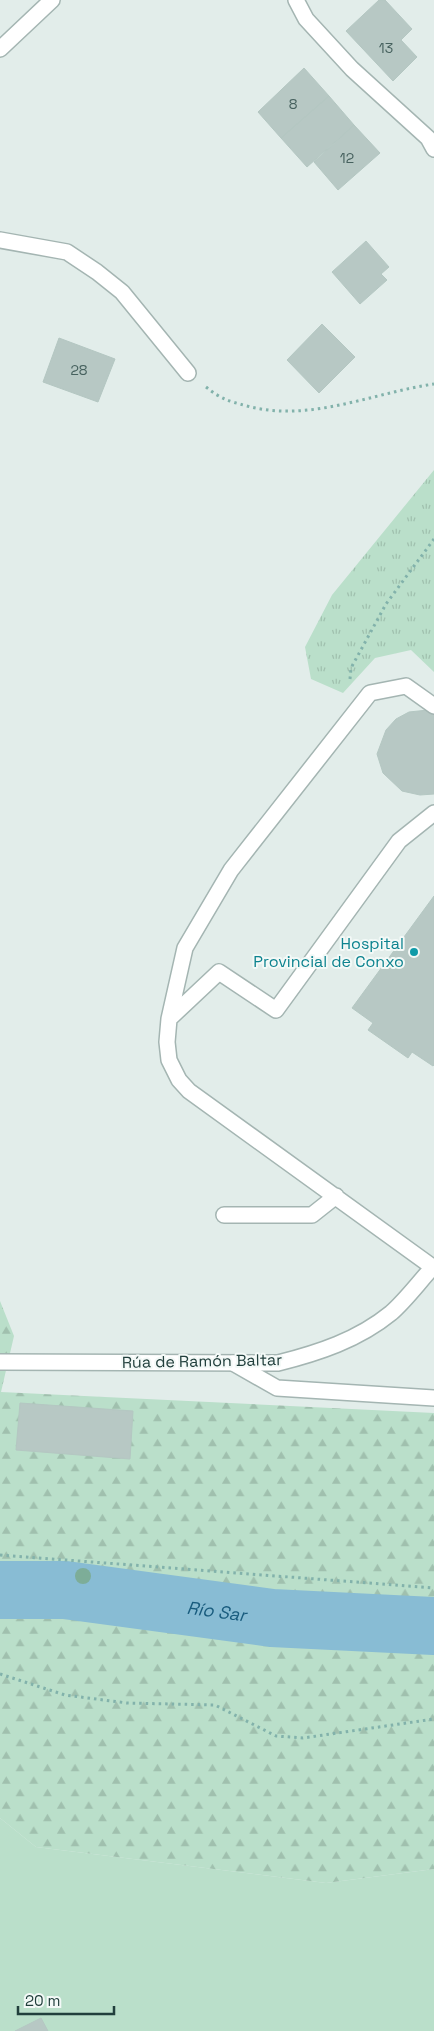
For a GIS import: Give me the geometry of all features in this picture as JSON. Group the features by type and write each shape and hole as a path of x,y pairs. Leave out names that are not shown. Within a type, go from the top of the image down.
{"street":[{"path":"0,49 52,0"},
{"path":"296,0 306,19 352,69 428,138 434,149"},
{"path":"0,240 67,252 97,272 122,292 188,373"},
{"path":"434,706 406,686 370,693 310,768 231,870 185,948 169,1019 167,1042 168,1060 179,1080 189,1091 434,1268"},
{"path":"169,1019 219,972 276,1010 399,841 434,813"},
{"path":"224,1215 312,1215 336,1196"},
{"name":"Rúa de Ramón Baltar","path":"0,1362 278,1363 309,1355 341,1343 370,1328 392,1312 434,1268"},
{"path":"233,1363 277,1388 434,1398"}],"path":[{"path":"188,373 220,398 261,410 294,412 330,407 434,384"},
{"path":"370,693 348,686 351,668 386,604 434,539"},
{"path":"0,1555 434,1588"},
{"path":"0,1674 65,1695 127,1703 214,1705 276,1736 304,1738 434,1718"}],"green space":[{"path":"434,470 434,672 411,650 375,658 343,693 311,679 305,647 332,595"},
{"path":"0,1301 14,1336 1,1392 434,1413 434,1869 326,1883 36,1847 0,1818"},
{"path":"0,1818 36,1847 326,1883 434,1869 434,2031 0,2031"}],"building":[{"path":"379,0 385,0 412,29 401,40 417,57 393,81 346,31"},
{"path":"304,68 329,96 281,138 258,112"},
{"path":"329,96 354,125 307,167 281,138"},
{"path":"354,125 380,153 338,190 314,162"},
{"path":"366,241 389,267 381,274 387,280 360,304 332,272"},
{"path":"322,324 355,357 319,393 287,360"},
{"path":"59,338 115,359 98,402 43,382"},
{"path":"428,710 434,712 434,794 420,795 402,791 383,773 377,754 386,730 396,719 409,712"},
{"name":"Hospital Provincial de Conxo","path":"434,896 433,1066 412,1052 408,1058 368,1030 373,1023 352,1008"},
{"path":"20,1403 133,1411 130,1459 16,1450"},
{"path":"41,2018 48,2031 15,2031"}],"waterway":[{"name":"Río Sar","path":"0,1590 65,1590 272,1618 434,1626"}],"place":[{"name":"Hospital Provincial de Conxo","path":"414,952"}]}
